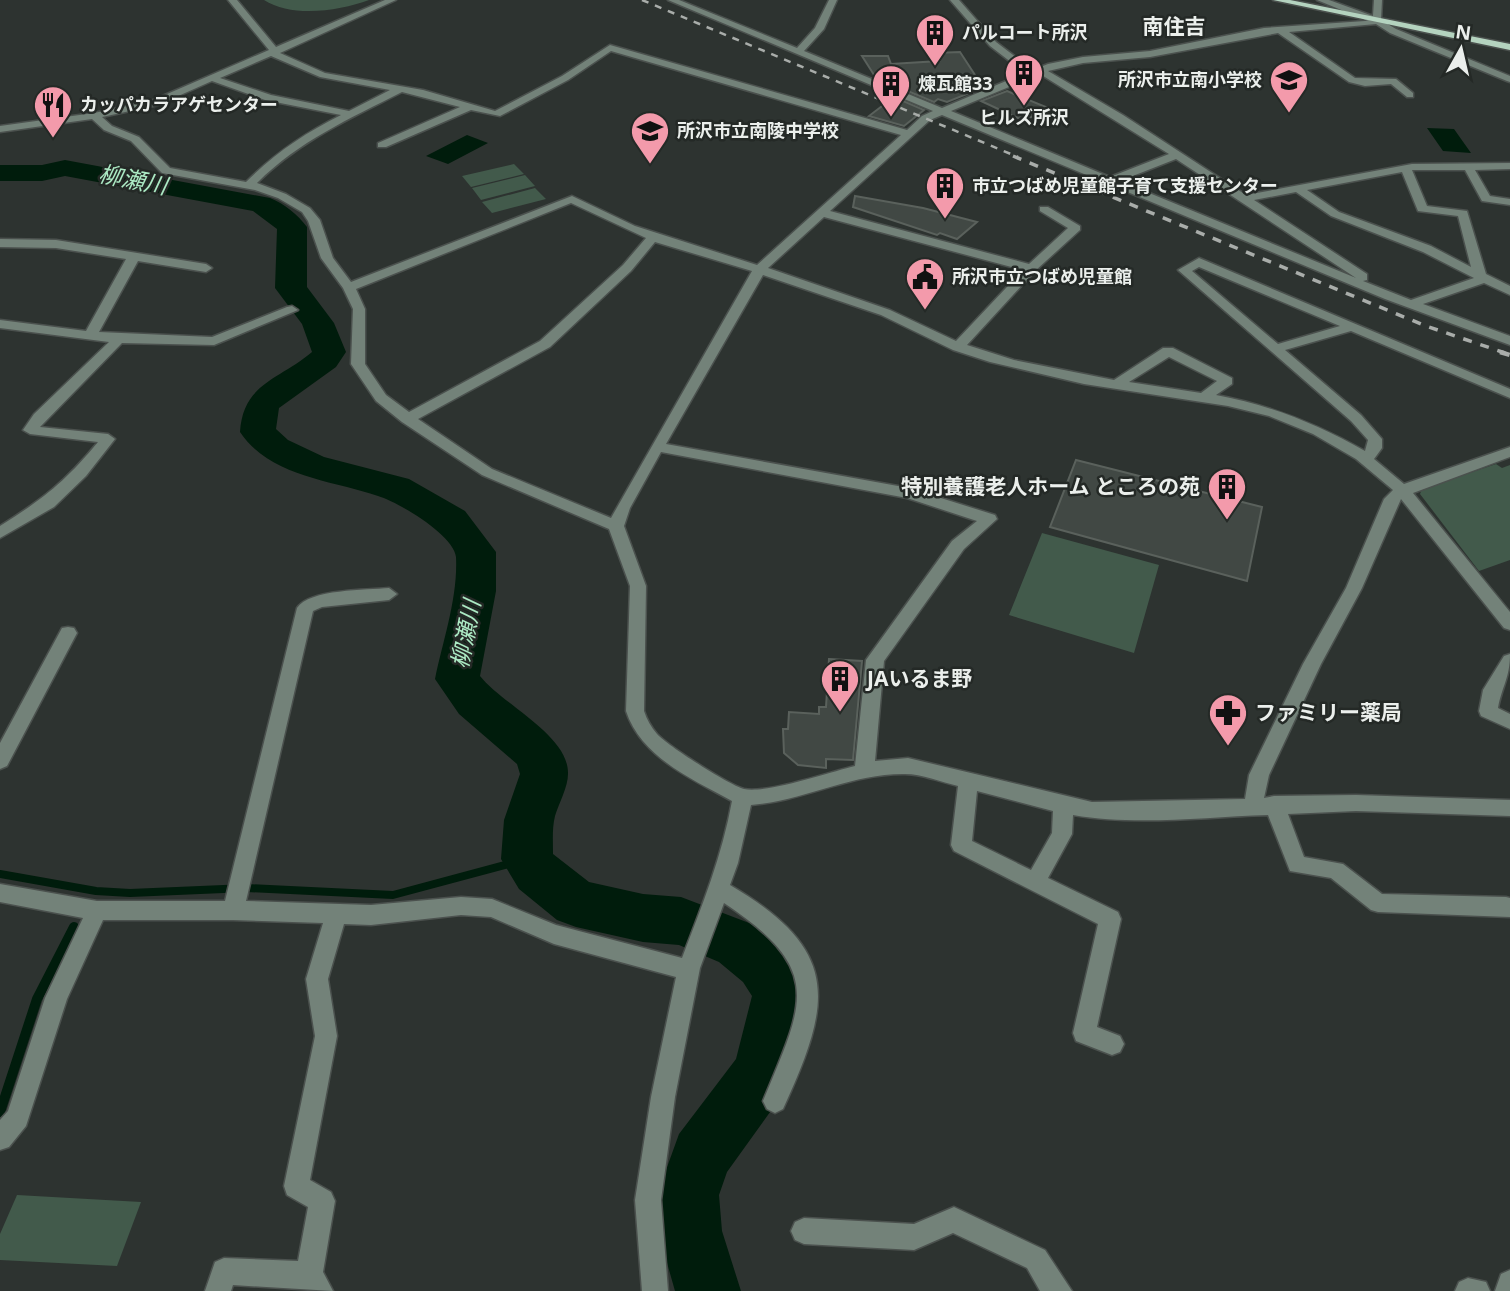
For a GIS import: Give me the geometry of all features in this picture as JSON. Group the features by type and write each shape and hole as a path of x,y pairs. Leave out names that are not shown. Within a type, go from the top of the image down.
{"main road":[{"path":"1277,0 1510,47"}],"street":[{"path":"232,0 274,53 323,75 400,89 496,114 565,78 610,48 909,134"},
{"path":"0,129 94,116 154,103 392,0"},
{"path":"672,0 1389,296 1510,341"},
{"path":"798,52 819,31 833,0"},
{"path":"954,0 993,44 1037,73 1177,155 1389,296"},
{"path":"1321,0 1377,20 1393,31 1510,79"},
{"path":"1377,20 1378,0"},
{"path":"1377,20 1365,24 1280,30 1219,38 1150,54 1066,63 926,118 824,214 761,268 736,304 622,508 617,526 638,586 634,695 640,726 653,742 700,774 742,797 770,796 864,771 908,766 1092,810 1147,811 1274,804 1356,803 1510,808"},
{"path":"1280,30 1352,80 1365,83 1393,81 1410,95"},
{"path":"214,79 269,98 351,114"},
{"path":"249,185 272,162 307,136 400,89"},
{"path":"382,145 471,106"},
{"path":"94,116 108,128 135,139 166,171 249,185 292,201 311,215 327,258 349,287 360,318 358,364 381,398 487,471 563,506 617,526"},
{"path":"1112,180 1177,155"},
{"path":"1468,166 1486,198 1510,202"},
{"path":"1244,199 1406,169 1510,166"},
{"path":"1406,169 1422,209 1463,212 1483,277"},
{"path":"1298,189 1335,214 1401,238 1510,291"},
{"path":"349,287 572,199 610,221 653,237 761,268 894,316 958,346 1036,370 1206,396 1259,407 1289,417 1341,441 1367,458 1403,491 1510,624"},
{"path":"958,346 1031,268 1076,229 1044,209"},
{"path":"824,214 1031,268"},
{"path":"408,419 545,344 627,268 653,237"},
{"path":"0,243 56,244 206,268"},
{"path":"90,336 134,256"},
{"path":"1367,458 1375,448 1375,439 1356,418 1184,270 1199,262 1510,394"},
{"path":"1411,304 1483,277"},
{"path":"0,324 120,339 214,341 292,310"},
{"path":"1274,348 1352,327"},
{"path":"0,533 49,503 80,473 108,439 30,430 39,417 120,339"},
{"path":"1117,384 1168,351 1227,381 1206,396"},
{"path":"658,447 803,472 909,494 989,519 958,545 875,660 864,771"},
{"path":"1253,807 1259,775 1312,664 1354,588 1392,499 1403,491 1510,452"},
{"path":"237,896 304,608 326,600 389,594"},
{"path":"0,761 68,633"},
{"path":"1510,660 1492,690 1488,711 1510,722"},
{"path":"968,780 961,845 1110,919 1083,1033 1112,1044"},
{"path":"655,1291 648,1200 663,1097 688,969 736,832 742,797"},
{"path":"1274,804 1297,865 1336,870 1378,903 1510,908"},
{"path":"1035,882 1062,834 1063,805"},
{"path":"718,889 748,907 793,948 804,967 808,1002 797,1051 775,1101"},
{"path":"0,893 97,911 237,896 336,914 371,915 461,906 492,908 555,934 688,969"},
{"path":"0,1138 18,1118 56,998 97,911"},
{"path":"218,1291 224,1270 314,1283 322,1201 296,1186 326,1036 317,979 336,914"},
{"path":"804,1231 914,1237 954,1220 1036,1259 1052,1287 1059,1291"},
{"path":"1508,1291 1510,1283"},
{"path":"1468,1291 1477,1291"}],"shaded area":[{"path":"264,0 369,0 330,10 302,11 275,6"},
{"path":"1427,128 1454,129 1471,153 1443,151"},
{"path":"467,135 488,143 448,164 426,156"},
{"path":"514,164 524,174 471,187 462,176"},
{"path":"525,175 535,186 481,200 472,188"},
{"path":"535,188 546,199 492,213 482,202"},
{"path":"1496,464 1502,468 1510,465 1510,560 1479,571 1420,494 1422,489"},
{"path":"1042,533 1159,565 1134,653 1009,615"},
{"path":"17,1195 141,1202 117,1266 0,1260 0,1234"}],"building":[{"path":"960,52 977,78 992,84 947,102 938,99 934,102 876,78 862,56 888,56 891,64 939,61 935,53"},
{"name":"ヒルズ所沢","path":"1007,91 1053,110 1022,120 981,101"},
{"path":"894,97 924,110 904,126 869,116"},
{"name":"市立つばめ児童館子育て支援センター","path":"855,196 923,208 977,222 957,239 940,233 937,235 853,207"},
{"name":"特別養護老人ホーム ところの苑","path":"1076,460 1262,507 1247,581 1050,527"},
{"name":"JAいるま野","path":"829,659 862,661 853,760 826,759 826,768 798,765 784,753 783,729 788,729 789,712 819,714 819,707 826,707"}],"waterway":[{"name":"柳瀬川","path":"0,173 42,173 65,168 260,204 281,216 292,227 291,288 318,323 329,352 324,360 263,403 259,413 258,432 275,448 311,465 395,488 451,520 476,552 475,591 457,679 475,702 539,754 544,774 529,820 527,859 537,873 576,903 643,918 681,921 738,944 762,964 781,992 762,1073 701,1156 688,1195 690,1231 708,1291"},
{"path":"0,874 96,891 130,893 247,888 393,895 527,859"},
{"path":"0,1112 37,999 74,927"}],"railway":[{"path":"642,0 1018,157"},
{"path":"1013,156 1426,326 1505,353"},
{"path":"1500,352 1510,355"}],"place":[{"name":"パルコート所沢","path":"935,67"},
{"name":"ヒルズ所沢","path":"1024,107"},
{"name":"所沢市立南小学校","path":"1289,114"},
{"name":"煉瓦館33","path":"891,118"},
{"name":"カッパカラアゲセンター","path":"53,139"},
{"name":"所沢市立南陵中学校","path":"650,165"},
{"name":"市立つばめ児童館子育て支援センター","path":"945,220"},
{"name":"所沢市立つばめ児童館","path":"925,311"},
{"name":"特別養護老人ホーム ところの苑","path":"1227,521"},
{"name":"JAいるま野","path":"840,713"},
{"name":"ファミリー薬局","path":"1228,747"}],"district":[{"name":"南住吉","path":"1174,27"}]}
